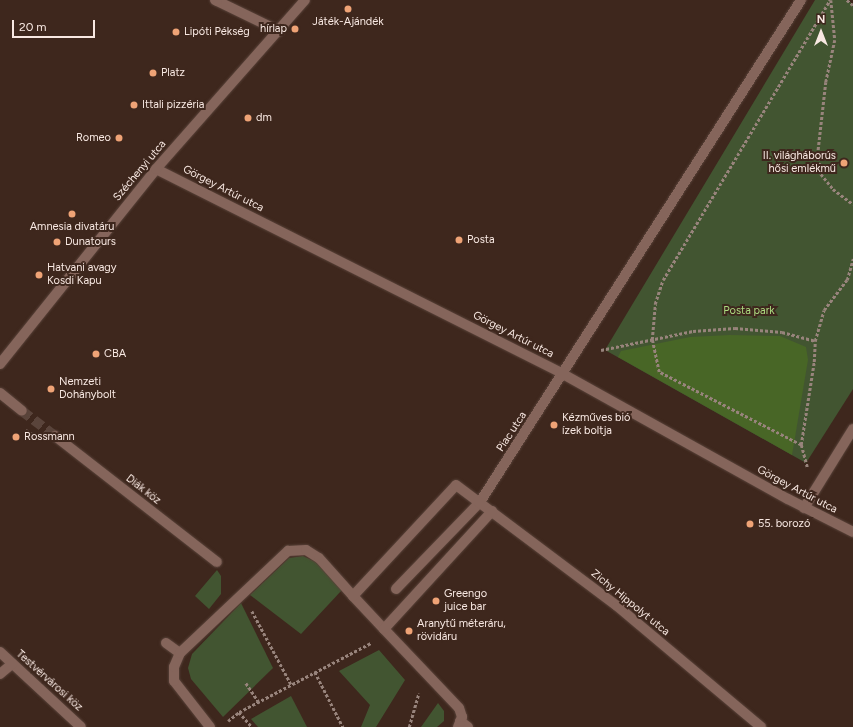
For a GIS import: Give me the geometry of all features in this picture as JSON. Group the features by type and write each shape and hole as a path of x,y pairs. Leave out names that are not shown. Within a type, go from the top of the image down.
{"street":[{"path":"216,0 279,31"},
{"name":"Széchenyi utca","path":"0,364 156,169 305,0"},
{"path":"563,374 574,352 801,0"},
{"name":"Görgey Artúr utca","path":"156,169 563,374 804,508 853,532"},
{"name":"Piac utca","path":"396,590 480,502 563,374"},
{"path":"0,393 22,411"},
{"path":"804,508 853,428"},
{"name":"Diák köz","path":"55,436 217,562"},
{"name":"Zichy Hippolyt utca","path":"353,596 456,485 617,606 761,727"},
{"path":"386,631 492,511"},
{"path":"210,727 174,681 174,667 180,653 288,551 306,550 318,558 459,708 462,725"},
{"path":"166,643 180,653"},
{"name":"Testvérvárosi köz","path":"0,652 81,727"},
{"path":"0,674 12,664"}],"path":[{"path":"830,0 835,40 826,82 818,153 821,174 833,189 853,204"},
{"path":"801,445 659,372 652,340 655,304 663,280 830,0"},
{"path":"847,0 853,5"},
{"path":"808,473 801,445 814,362 815,341 824,310 846,280 853,259"},
{"path":"574,352 605,350 693,331 735,328 782,332 815,341"},
{"path":"242,594 292,684"},
{"path":"224,724 239,712 315,672 386,631"},
{"path":"315,672 343,727"},
{"path":"246,683 259,702"},
{"path":"409,727 421,686"},
{"path":"239,712 252,727"}],"green space":[{"name":"Posta park","path":"815,0 847,0 853,4 853,389 806,463 605,350"},
{"path":"730,335 780,336 806,347 808,360 792,455 618,357 621,351 690,337"},
{"path":"303,556 316,562 342,590 301,634 250,595 289,558"},
{"path":"217,570 221,576 221,594 209,609 195,596"},
{"path":"241,603 273,668 223,717 191,679 188,668 192,654"},
{"path":"379,650 405,680 376,727 361,727 370,705 339,671"},
{"path":"291,696 307,727 258,727 251,719"},
{"path":"438,703 444,711 444,721 437,727 421,727"}],"tunnel":[{"path":"22,411 55,436"}],"place":[{"name":"Játék-Ajándék","path":"348,9"},
{"name":"hírlap","path":"295,29"},
{"name":"Lipóti Pékség","path":"176,32"},
{"name":"Platz","path":"153,73"},
{"name":"Ittali pizzéria","path":"134,105"},
{"name":"dm","path":"248,118"},
{"name":"Romeo","path":"119,138"},
{"name":"II. világháborús hősi emlékmű","path":"844,163"},
{"name":"Amnesia divatáru","path":"72,214"},
{"name":"Posta","path":"459,240"},
{"name":"Dunatours","path":"57,242"},
{"name":"Hatvani avagy Kosdi Kapu","path":"39,275"},
{"name":"CBA","path":"96,354"},
{"name":"Nemzeti Dohánybolt","path":"51,389"},
{"name":"Kézműves bió ízek boltja","path":"554,425"},
{"name":"Rossmann","path":"16,437"},
{"name":"55. borozó","path":"750,524"},
{"name":"Greengo juice bar","path":"436,601"},
{"name":"Aranytű méteráru, rövidáru","path":"409,631"}]}
